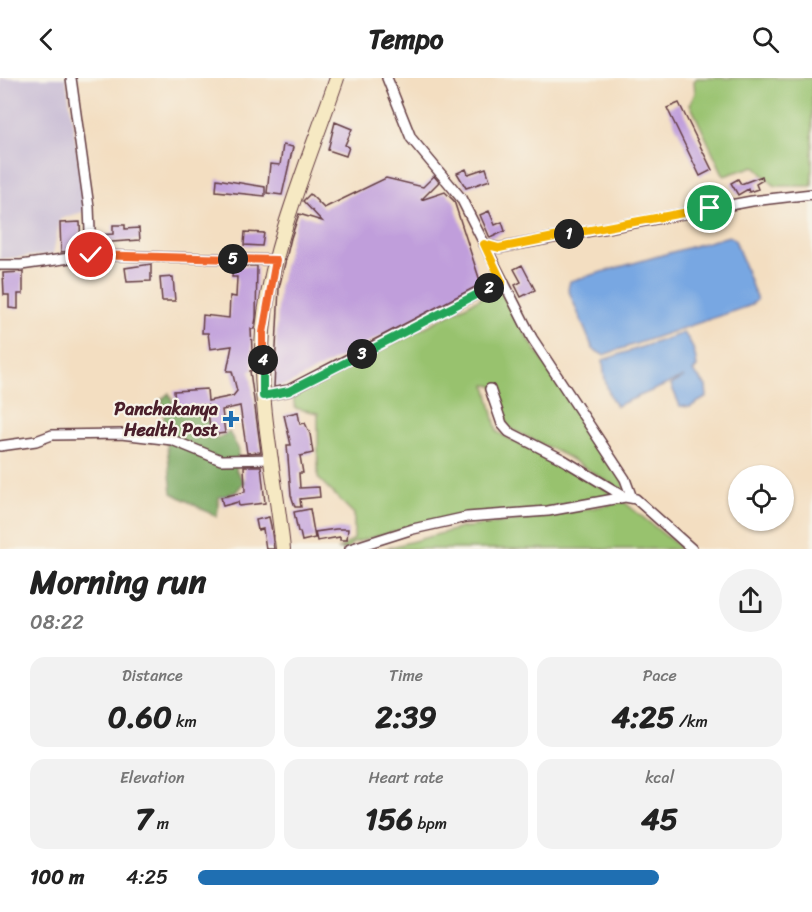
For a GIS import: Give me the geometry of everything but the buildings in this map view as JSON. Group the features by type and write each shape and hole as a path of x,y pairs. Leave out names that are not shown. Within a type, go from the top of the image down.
{"street":[{"path":"71,78 89,207 91,255"},
{"path":"283,549 263,396 263,333 276,260 337,78"},
{"path":"387,78 411,138 461,198 532,338 625,479 628,497"},
{"path":"484,244 499,248 744,202 812,194"},
{"path":"0,265 21,265 91,255 276,260"},
{"path":"263,396 289,391 502,282"},
{"path":"490,389 502,424 509,432 628,497 636,499 692,549"},
{"path":"0,446 36,441 52,435 121,434 172,440 221,460 273,459"},
{"path":"350,549 413,529 467,517 548,511 628,497"}],"shaded area":[{"path":"0,78 66,78 86,211 60,219 53,254 0,259"}],"green space":[{"path":"697,78 812,78 812,186 775,186 754,166 724,176 690,104 695,93 694,81"},
{"path":"501,287 526,335 622,479 626,493 566,456 509,428 493,386 486,385 497,432 616,495 550,508 417,525 353,543 347,549 339,549 354,539 354,514 318,478 318,413 295,408 293,397"},
{"path":"169,393 176,410 197,409 200,414 207,417 210,437 217,439 229,432 239,450 236,470 244,482 236,492 219,497 217,517 172,493 162,399"},
{"path":"624,502 682,549 384,549 461,528"}],"water":[{"path":"729,236 735,240 757,300 749,306 603,355 593,349 568,289 570,281"},
{"path":"683,333 695,353 697,367 693,371 706,386 707,397 690,407 680,406 671,385 684,377 616,406 606,384 603,360"}],"place":[{"name":"Panchakanya Health Post","path":"231,419"}],"route":[{"path":"91,255 276,260 268,291 263,333 263,396 289,391 502,282 484,244 499,248 710,208"}]}
